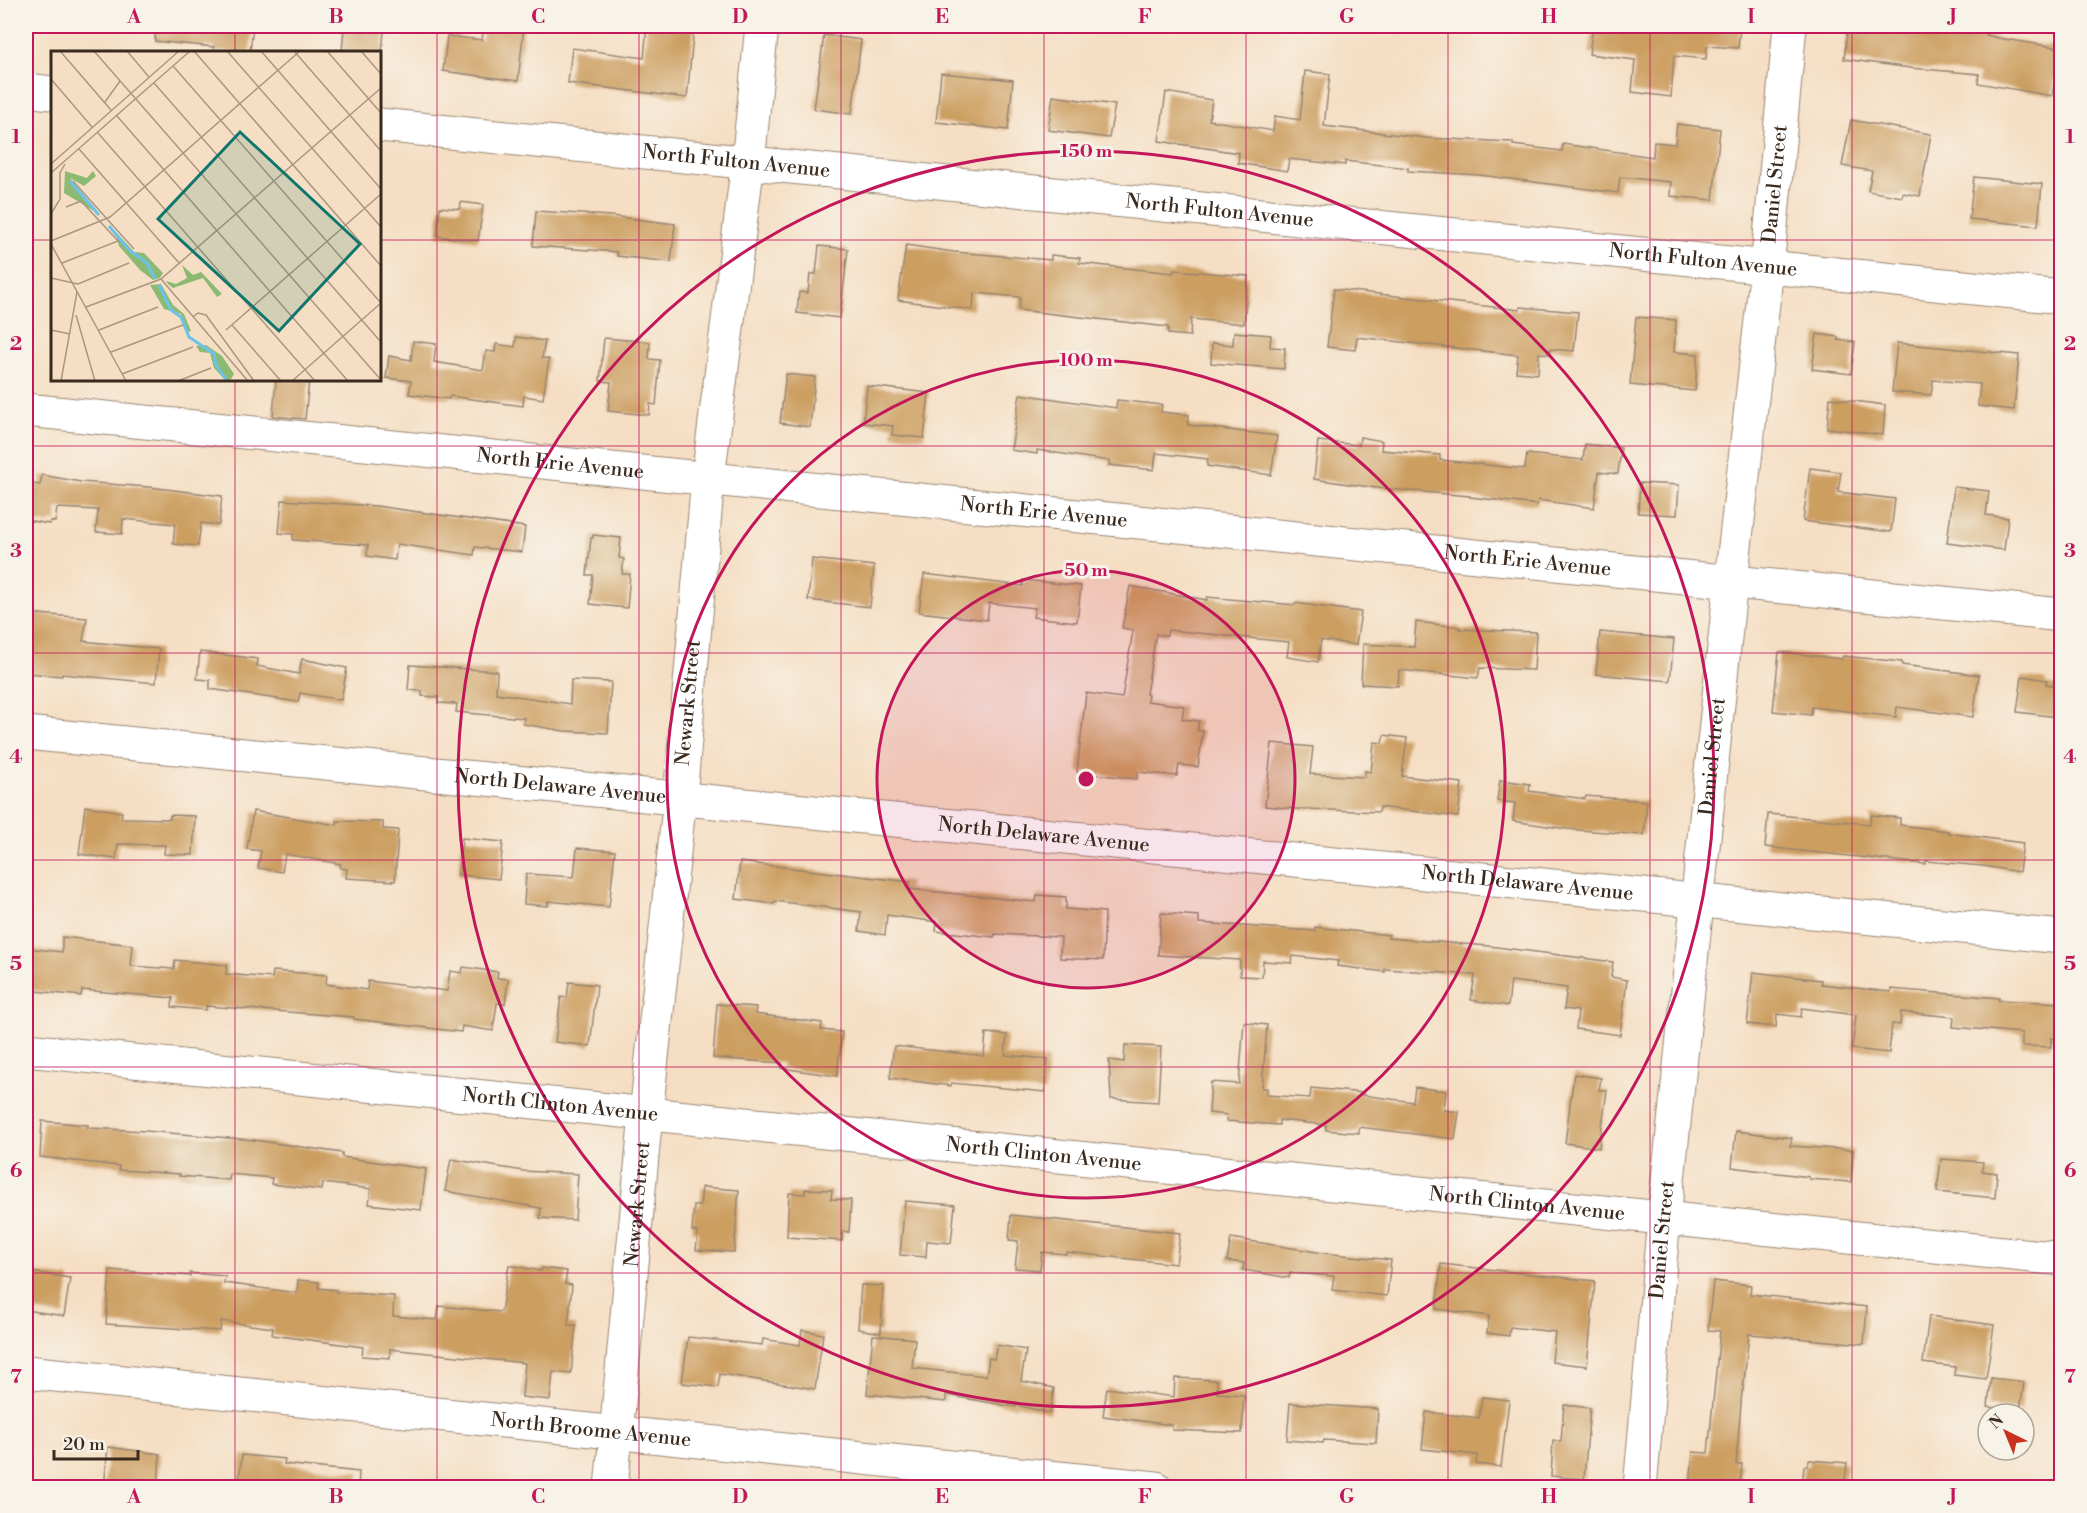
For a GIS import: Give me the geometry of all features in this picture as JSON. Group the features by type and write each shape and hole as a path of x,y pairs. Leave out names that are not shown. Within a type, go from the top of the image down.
{"street":[{"name":"Newark Street","path":"611,1488 646,1114 680,797 708,478 748,162 762,26"},
{"name":"Daniel Street","path":"1640,1488 1664,1218 1731,581 1767,268 1790,26"},
{"path":"26,90 51,93"},
{"name":"North Fulton Avenue","path":"381,125 2061,297"},
{"name":"North Erie Avenue","path":"26,410 2061,615"},
{"name":"North Delaware Avenue","path":"26,733 2061,937"},
{"name":"North Clinton Avenue","path":"26,1050 2061,1259"},
{"name":"North Broome Avenue","path":"26,1372 1156,1488"}],"building":[{"path":"155,26 253,26 250,51 214,51 214,47 155,41"},
{"path":"484,26 524,26 518,81 443,71 447,36 482,40"},
{"path":"647,26 694,26 687,98 568,83 572,48 644,58"},
{"path":"1593,26 1740,26 1738,48 1707,46 1706,59 1674,56 1671,97 1632,92 1635,60 1589,54"},
{"path":"1848,26 1903,26 1941,30 1941,26 1987,28 1986,35 2061,48 2061,81 2055,80 2052,96 1978,83 1979,74 1844,59"},
{"path":"344,27 384,31 382,52 342,51"},
{"path":"824,35 861,40 852,114 814,109"},
{"path":"1305,71 1330,74 1324,126 1426,138 1513,142 1513,145 1562,151 1563,144 1653,157 1654,142 1675,144 1677,124 1720,129 1713,200 1670,196 1671,182 1620,177 1618,193 1480,175 1408,171 1408,168 1345,161 1345,165 1289,159 1287,171 1238,163 1239,153 1159,141 1166,92 1212,100 1209,120 1273,131 1275,116 1300,120"},
{"path":"941,73 1013,80 1008,130 936,122"},
{"path":"1053,96 1115,105 1109,138 1048,130"},
{"path":"1851,120 1931,134 1920,196 1903,193 1902,197 1868,191 1872,171 1842,166"},
{"path":"1974,177 2042,184 2038,226 1969,219"},
{"path":"461,202 483,205 478,241 437,236 440,207 460,209"},
{"path":"536,211 611,216 675,224 671,262 617,256 617,252 533,246"},
{"path":"906,245 954,252 1051,260 1051,255 1080,258 1079,263 1173,273 1174,270 1248,276 1244,324 1191,319 1190,336 1168,334 1168,327 1019,310 1020,297 974,293 973,310 898,300"},
{"path":"819,246 848,249 840,318 797,313 799,292 808,293 810,274 816,274"},
{"path":"1334,289 1520,310 1520,307 1578,312 1574,351 1550,349 1550,354 1539,353 1538,374 1516,372 1518,355 1357,337 1355,350 1327,347"},
{"path":"1636,317 1676,320 1674,352 1698,354 1695,391 1630,385"},
{"path":"1234,332 1271,335 1270,347 1285,348 1284,369 1211,363 1212,343 1233,345"},
{"path":"1817,334 1855,342 1851,374 1812,369"},
{"path":"516,337 545,341 542,358 549,359 543,399 524,396 523,406 450,396 449,399 409,394 411,381 386,378 389,356 411,360 413,341 436,344 434,362 483,370 486,351 495,352 496,344 515,347"},
{"path":"604,338 650,342 649,359 660,360 656,405 650,404 649,415 608,411 611,382 600,381"},
{"path":"1897,343 2019,355 2014,410 1978,406 1980,384 1933,380 1931,395 1892,392"},
{"path":"786,374 815,377 810,427 780,423"},
{"path":"276,381 309,381 305,419 273,416"},
{"path":"867,386 929,393 924,438 892,435 893,426 863,423"},
{"path":"1020,394 1116,408 1117,400 1162,405 1161,412 1189,415 1188,425 1277,436 1271,475 1207,466 1208,459 1156,453 1154,470 1109,465 1110,461 1037,450 1037,454 1011,450"},
{"path":"1830,398 1885,405 1883,435 1827,428"},
{"path":"1360,437 1382,441 1381,450 1440,455 1440,460 1525,469 1527,454 1583,460 1585,444 1621,448 1618,474 1599,472 1594,508 1538,500 1537,505 1314,479 1318,441 1359,445"},
{"path":"1810,468 1841,472 1838,492 1895,499 1891,532 1803,521"},
{"path":"42,475 81,482 222,496 219,525 201,523 198,546 173,544 175,524 123,519 122,534 96,532 98,510 57,508 55,522 50,521 50,524 26,520 26,483 40,485"},
{"path":"1640,483 1679,485 1677,515 1638,513"},
{"path":"1954,487 1989,491 1986,515 2008,518 2004,550 1947,543"},
{"path":"282,500 376,506 525,527 522,552 475,547 474,555 397,544 395,560 367,556 368,545 293,540 293,534 279,533"},
{"path":"593,535 621,538 619,558 624,559 622,574 630,574 627,608 590,604 593,575 587,575"},
{"path":"812,559 874,566 870,607 808,600"},
{"path":"924,574 1023,586 1023,580 1081,586 1077,622 1033,617 1035,608 989,603 987,620 919,612"},
{"path":"1130,586 1207,600 1207,597 1295,605 1295,603 1361,612 1356,645 1321,640 1318,662 1287,657 1289,642 1168,630 1167,636 1156,634 1146,694 1148,695 1147,701 1184,706 1182,719 1199,721 1197,730 1203,731 1198,767 1179,765 1177,776 1138,772 1137,779 1077,772 1086,693 1122,698 1133,630 1122,628"},
{"path":"26,613 87,618 83,641 159,649 156,683 26,673"},
{"path":"1416,622 1460,627 1459,629 1536,632 1534,670 1480,668 1478,678 1399,670 1398,686 1361,684 1363,644 1414,647"},
{"path":"1600,632 1674,639 1670,681 1596,674"},
{"path":"200,652 258,659 257,666 299,674 302,659 347,668 341,700 300,693 298,702 210,689 210,680 197,679"},
{"path":"1779,652 1842,659 1843,656 1902,662 1902,665 1979,675 1973,717 1897,707 1896,717 1812,707 1811,715 1773,711"},
{"path":"410,665 497,671 496,693 570,704 571,680 611,682 608,733 564,731 523,724 524,718 456,712 457,704 438,703 438,697 422,696 422,691 408,690"},
{"path":"2022,676 2047,680 2046,684 2061,686 2057,717 2017,712"},
{"path":"1384,735 1407,738 1402,776 1462,783 1458,817 1380,807 1379,812 1306,810 1265,806 1272,743 1313,747 1310,774 1365,777 1365,771 1371,772 1374,742 1382,743"},
{"path":"1500,780 1530,784 1529,791 1585,799 1586,796 1647,801 1644,835 1567,829 1513,821 1515,803 1497,801"},
{"path":"85,806 122,812 121,818 170,819 170,815 195,816 193,855 164,854 165,845 118,844 116,859 79,854"},
{"path":"253,811 337,825 337,821 383,822 383,829 398,830 395,881 346,878 347,869 340,868 341,864 285,854 282,872 258,868 261,851 247,849"},
{"path":"1768,814 1870,824 1871,815 1900,818 1900,825 2023,843 2019,872 1983,866 1926,861 1925,864 1765,847"},
{"path":"462,838 503,842 499,879 458,875"},
{"path":"577,848 615,851 609,907 548,901 548,906 524,904 526,874 574,877"},
{"path":"740,862 910,882 909,889 1036,902 1037,895 1066,897 1066,909 1105,912 1103,960 1060,958 1061,937 995,934 994,937 936,931 937,922 887,915 885,935 859,931 861,912 775,901 774,904 736,899"},
{"path":"1161,913 1199,916 1199,923 1315,931 1315,927 1389,935 1388,938 1489,946 1613,962 1611,977 1627,980 1620,1035 1576,1029 1578,1011 1564,1009 1567,988 1511,981 1508,1006 1471,1000 1475,975 1385,969 1385,972 1337,966 1338,961 1293,956 1292,963 1263,961 1262,977 1240,976 1240,960 1158,955"},
{"path":"62,937 133,945 131,966 174,969 175,960 227,965 226,974 272,978 273,971 327,975 326,984 367,990 368,981 447,991 450,971 462,973 463,967 498,972 497,978 508,979 505,1004 497,1003 493,1031 462,1026 461,1032 354,1019 354,1017 206,1006 206,1010 172,1007 173,998 82,990 81,996 26,990 26,948 62,952"},
{"path":"1753,972 1821,980 1821,984 1891,992 1891,989 1999,998 1998,1000 2061,1003 2061,1039 2051,1038 2051,1047 2022,1046 2022,1033 1953,1027 1954,1017 1901,1012 1900,1025 1892,1024 1889,1053 1852,1049 1856,1015 1802,1008 1801,1017 1777,1014 1776,1027 1747,1024"},
{"path":"569,982 597,985 590,1046 555,1042 561,997 567,998"},
{"path":"717,1004 756,1007 755,1014 822,1023 821,1030 842,1032 837,1076 781,1068 782,1063 713,1058"},
{"path":"1244,1022 1267,1025 1262,1088 1267,1088 1266,1095 1310,1098 1311,1088 1363,1093 1362,1095 1413,1102 1415,1087 1446,1091 1444,1110 1459,1112 1455,1139 1359,1127 1359,1133 1326,1130 1326,1125 1279,1120 1279,1125 1226,1121 1227,1115 1209,1113 1211,1082 1239,1084"},
{"path":"986,1033 1007,1035 1005,1055 1048,1059 1045,1092 951,1083 951,1086 890,1078 894,1046 984,1056"},
{"path":"1125,1045 1161,1047 1158,1102 1111,1099 1109,1060 1124,1062"},
{"path":"1574,1074 1601,1078 1599,1090 1607,1090 1599,1148 1565,1143"},
{"path":"42,1121 88,1125 88,1128 254,1140 342,1153 342,1157 426,1169 421,1210 369,1204 371,1189 323,1183 322,1190 271,1184 272,1178 230,1174 229,1180 179,1176 180,1174 119,1170 119,1166 40,1157"},
{"path":"1736,1131 1792,1138 1790,1146 1853,1150 1851,1182 1809,1179 1809,1177 1732,1167"},
{"path":"451,1159 523,1171 578,1174 575,1220 540,1218 541,1208 445,1191"},
{"path":"1941,1159 1983,1162 1982,1171 1997,1173 1995,1198 1937,1192"},
{"path":"702,1187 739,1190 734,1252 696,1250 698,1232 692,1231 694,1206 700,1206"},
{"path":"805,1189 832,1190 831,1199 851,1200 849,1232 843,1231 842,1241 787,1237 789,1193 805,1194"},
{"path":"905,1201 955,1205 951,1243 927,1241 926,1257 900,1255"},
{"path":"1011,1215 1180,1233 1176,1264 1066,1252 1066,1254 1042,1252 1040,1270 1015,1268 1018,1241 1009,1240"},
{"path":"1231,1238 1323,1253 1391,1260 1387,1296 1332,1290 1334,1276 1290,1273 1289,1278 1243,1270 1244,1263 1227,1261"},
{"path":"1441,1264 1595,1281 1587,1366 1552,1362 1555,1332 1510,1327 1509,1336 1487,1333 1489,1316 1436,1309"},
{"path":"509,1265 541,1271 542,1268 567,1271 565,1284 572,1285 568,1325 576,1325 571,1374 553,1372 550,1400 522,1397 525,1363 390,1349 390,1358 362,1356 363,1347 272,1335 273,1328 221,1321 220,1331 106,1324 110,1270 190,1276 190,1273 225,1276 224,1283 297,1293 298,1280 319,1282 318,1288 336,1290 336,1292 394,1296 393,1316 437,1320 439,1306 501,1312"},
{"path":"31,1272 70,1278 64,1316 26,1310"},
{"path":"1713,1281 1751,1285 1750,1294 1867,1307 1864,1344 1749,1334 1736,1464 1742,1464 1740,1488 1690,1486 1693,1452 1708,1453 1720,1331 1708,1330"},
{"path":"861,1285 883,1286 881,1333 858,1329"},
{"path":"1929,1316 1994,1325 1986,1379 1954,1375 1955,1367 1923,1363"},
{"path":"802,1330 823,1334 815,1389 720,1374 718,1387 682,1383 688,1337 762,1345 763,1339 800,1345"},
{"path":"873,1335 915,1339 912,1368 986,1376 989,1358 994,1359 997,1345 1026,1350 1021,1381 1054,1388 1050,1413 1016,1405 1016,1407 946,1395 946,1402 867,1394"},
{"path":"1175,1378 1217,1380 1217,1393 1244,1395 1242,1433 1172,1430 1172,1425 1103,1416 1107,1388 1174,1397"},
{"path":"1991,1378 2024,1382 2021,1402 1989,1402"},
{"path":"1482,1397 1509,1400 1501,1467 1476,1464 1477,1455 1422,1449 1426,1412 1479,1418"},
{"path":"1290,1403 1378,1409 1376,1443 1287,1440"},
{"path":"1564,1405 1590,1408 1584,1479 1551,1476 1553,1441 1561,1441"},
{"path":"108,1447 160,1454 158,1488 104,1488"},
{"path":"242,1455 285,1459 284,1464 359,1472 358,1488 238,1488"},
{"path":"1809,1460 1847,1463 1844,1488 1802,1488 1804,1466 1808,1466"}]}
